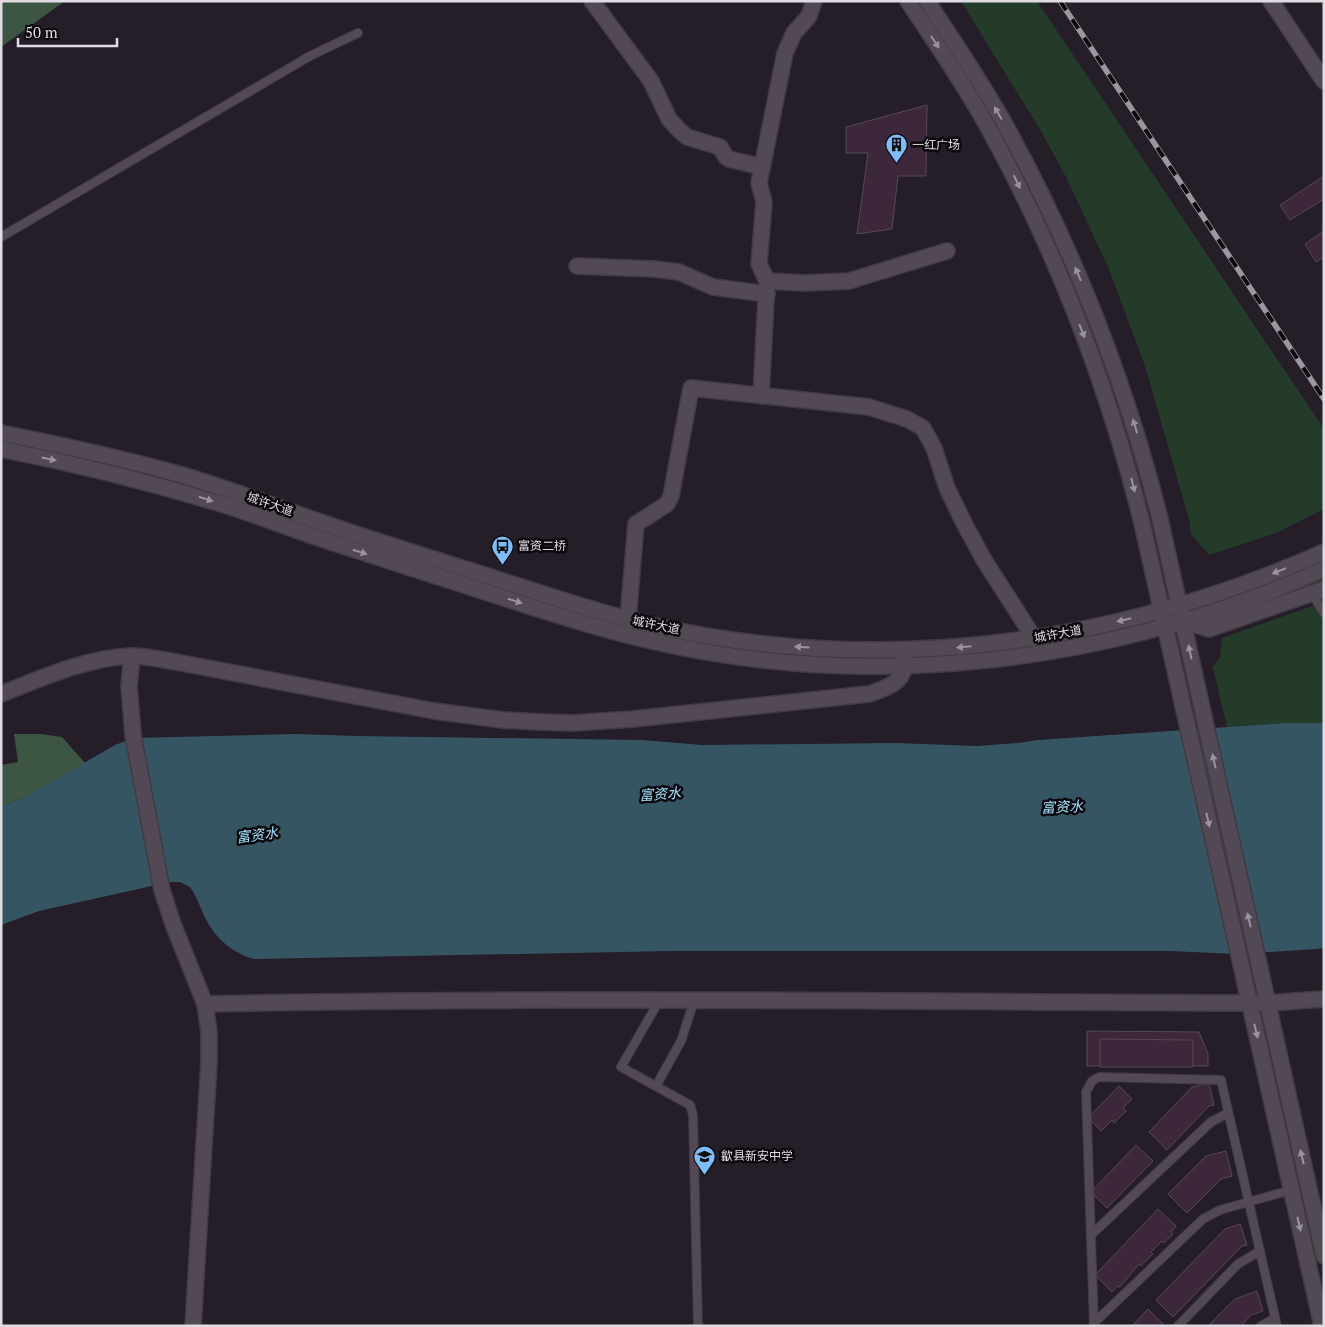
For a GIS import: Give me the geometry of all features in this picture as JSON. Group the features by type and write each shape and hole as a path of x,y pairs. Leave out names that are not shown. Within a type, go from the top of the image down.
{"main road":[{"path":"592,1 651,81 669,119 680,131 687,137 720,147 729,159 762,167"},
{"path":"761,396 767,288 759,264 764,202 759,183 785,53 794,33 809,16 814,1"},
{"path":"908,1 955,72 997,144 1031,212 1074,309 1120,437 1166,626 1322,1326"},
{"path":"927,1 972,70 1006,128 1072,258 1108,346 1136,432 1158,510 1324,1256"},
{"path":"1271,1 1324,81"},
{"path":"577,266 654,269 679,272 713,287 767,288 849,281 947,251"},
{"path":"628,619 636,524 667,504 671,496 690,388 869,408 907,418 923,428 934,448 946,488 964,525 1034,638"},
{"name":"城许大道","path":"1,433 80,449 185,476 344,530 586,608 677,630 757,643 840,650 905,650 1005,643 1095,627 1179,606 1263,577 1324,552"},
{"name":"城许大道","path":"1,449 77,465 180,492 581,623 643,639 714,653 771,660 839,666 906,666 1007,659 1098,642 1166,626 1269,592 1324,569"},
{"path":"1183,621 1209,629 1318,591"},
{"path":"1,694 85,664 132,656 186,664 434,711 503,720 564,723 633,719 869,694 896,683 906,666 905,650"},
{"path":"132,656 129,686 133,735 162,890 173,924 205,1004 210,1032 193,1326"},
{"path":"205,1004 658,1001 1268,1003 1324,999"}],"lane":[{"path":"1,237 310,56 358,33"},
{"path":"1318,591 1324,614"},
{"path":"658,1001 621,1067 690,1105 694,1115 698,1326"},
{"path":"656,1086 680,1042 694,1001"},
{"path":"1094,1325 1086,1092 1092,1081 1099,1078 1221,1080 1276,1322 1261,1326"},
{"path":"1091,1235 1211,1122 1228,1113"},
{"path":"1094,1325 1203,1219 1220,1210 1291,1190"},
{"path":"1178,1326 1238,1264 1260,1251"}],"green space":[{"path":"1,1 65,1 1,47"},
{"path":"961,1 1037,1 1324,429 1324,509 1276,533 1209,555 1191,534 1190,523 1145,366 1108,267 1066,177 1042,133"},
{"path":"1324,602 1324,723 1285,723 1227,727 1213,667 1220,657 1222,638"},
{"path":"14,734 41,734 62,737 85,763 25,797 1,807 1,765 18,762"}],"water":[{"name":"富资水","path":"1285,723 1324,723 1324,948 1237,954 1170,951 672,951 254,959 240,954 217,936 208,923 190,887 180,882 170,882 39,911 1,925 1,807 25,797 115,745 134,738 295,734 642,740 702,745 894,743 977,746"}],"building":[{"name":"一红广场","path":"927,105 926,176 898,176 892,229 857,234 868,153 846,153 846,127"},
{"path":"1324,176 1324,199 1290,220 1280,205"},
{"path":"1324,231 1324,257 1316,262 1305,244"},
{"path":"1087,1031 1199,1032 1208,1054 1208,1066 1087,1066"},
{"path":"1100,1039 1193,1040 1193,1067 1100,1067"},
{"path":"1209,1083 1214,1105 1209,1106 1167,1150 1149,1132 1192,1087"},
{"path":"1119,1086 1132,1099 1123,1108 1126,1111 1114,1123 1112,1120 1101,1131 1088,1118"},
{"path":"1136,1145 1153,1161 1107,1208 1091,1192"},
{"path":"1226,1151 1232,1176 1221,1179 1187,1213 1168,1194 1206,1156"},
{"path":"1158,1209 1176,1226 1171,1232 1173,1234 1164,1243 1162,1241 1151,1252 1153,1254 1141,1266 1139,1264 1120,1287 1118,1286 1112,1292 1095,1275"},
{"path":"1240,1224 1247,1245 1242,1246 1173,1317 1156,1300 1225,1229"},
{"path":"1257,1291 1263,1311 1251,1315 1241,1326 1208,1326 1235,1299"},
{"path":"1148,1309 1164,1326 1132,1326"}],"railway":[{"path":"1060,1 1324,399"}],"place":[{"name":"一红广场","path":"896,164"},
{"name":"富资二桥","path":"502,565"},
{"name":"歙县新安中学","path":"705,1175"}]}
